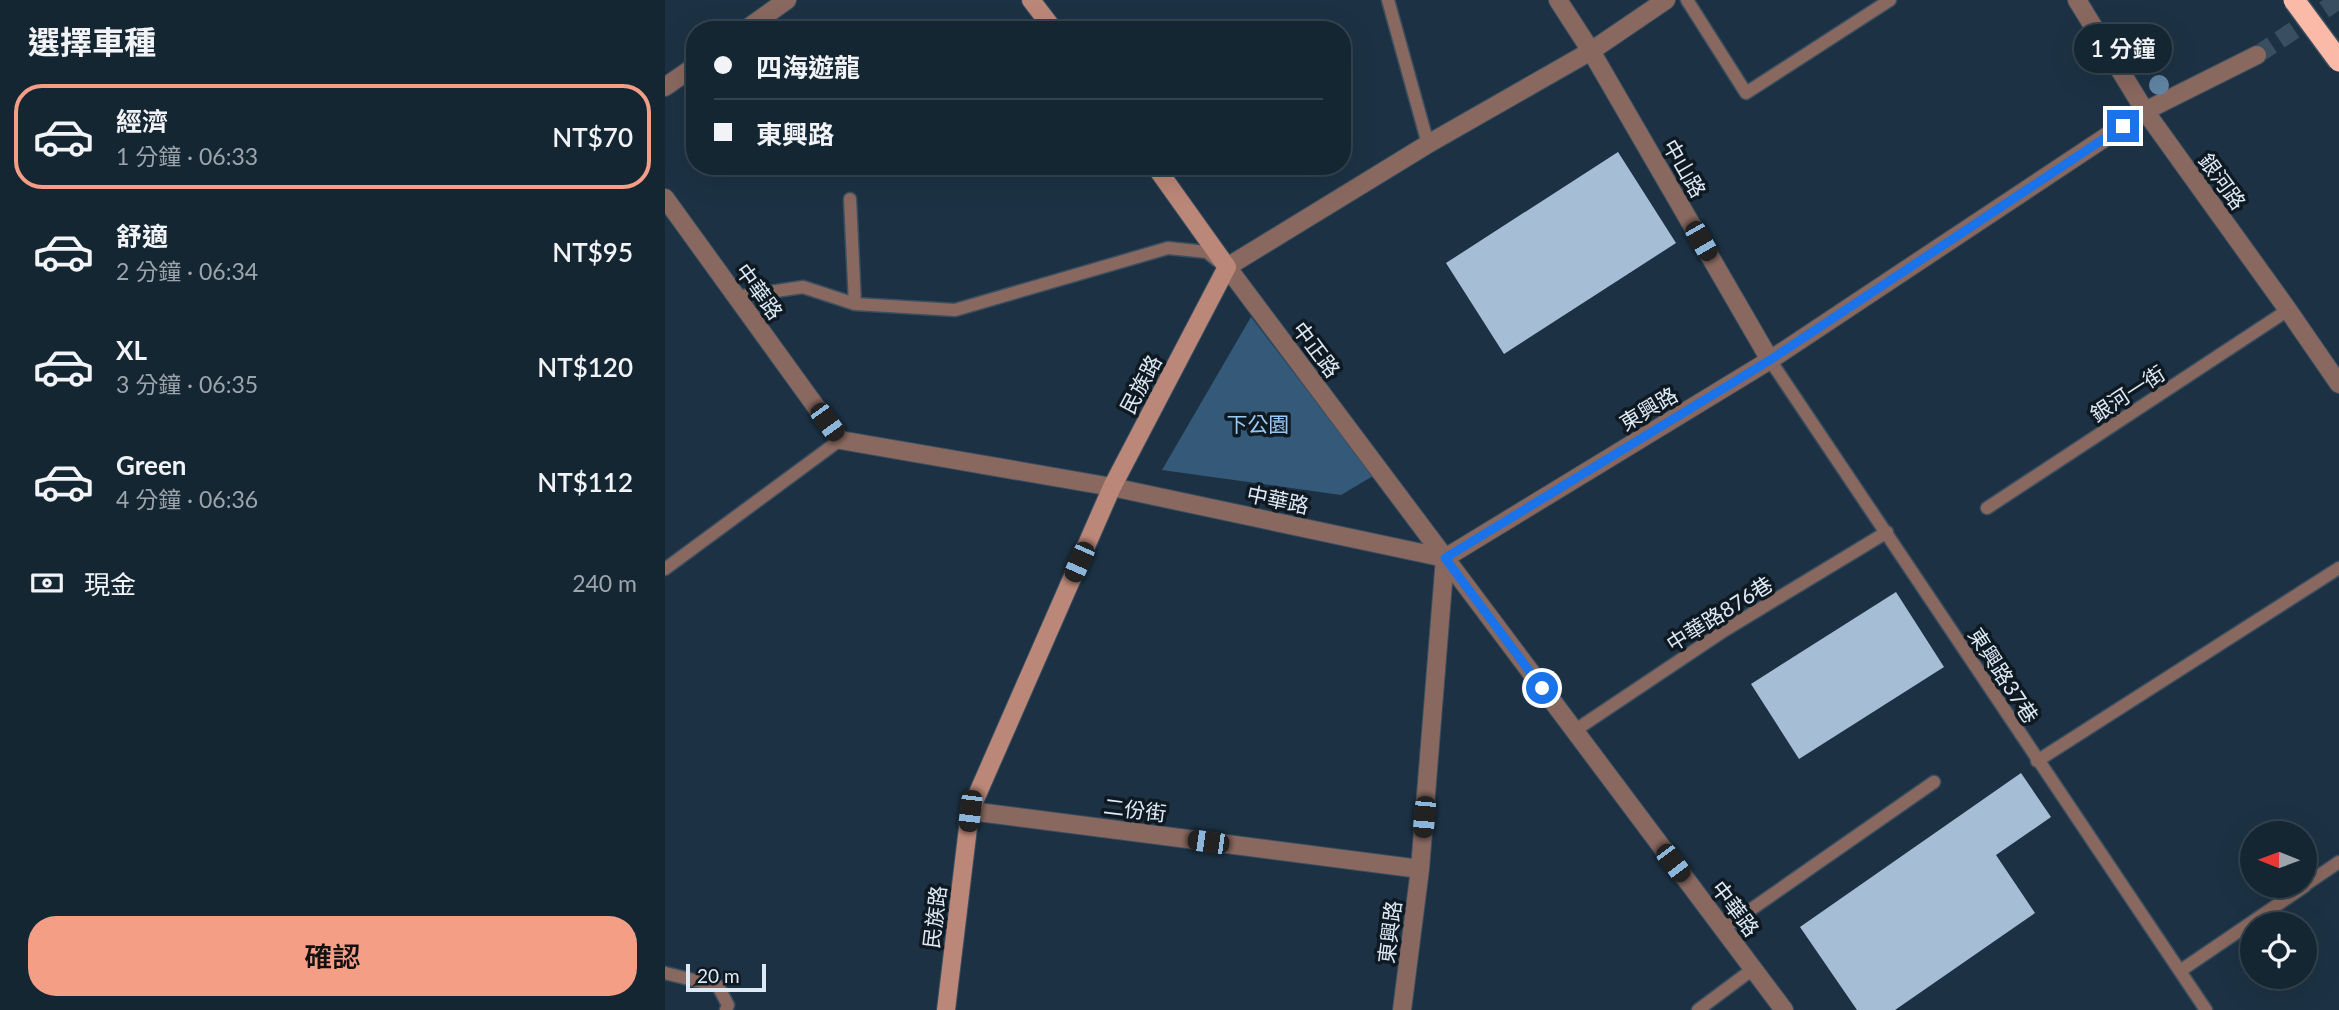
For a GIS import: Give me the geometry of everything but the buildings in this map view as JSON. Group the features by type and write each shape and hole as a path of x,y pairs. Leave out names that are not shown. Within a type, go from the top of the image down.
{"highway":[{"path":"2294,0 2339,61"}],"main road":[{"path":"1031,0 1047,21"},
{"name":"中正路","path":"1161,175 1227,267"},
{"name":"民族路","path":"946,1010 970,811 1112,487 1227,267"}],"street":[{"path":"758,21 787,0"},
{"name":"中山路","path":"1558,0 1591,51 1770,360"},
{"path":"1227,267 1428,144 1591,51 1666,0"},
{"name":"銀河路","path":"2077,0 2145,111 2339,384"},
{"name":"東興路","path":"1402,1010 1420,869 1445,558 1770,360 2145,111 2257,55"},
{"path":"665,87 686,72"},
{"name":"中華路","path":"665,198 840,440 1112,487 1445,558 1784,1010"},
{"name":"中正路","path":"1227,267 1445,558"},
{"name":"二份街","path":"970,811 1420,869"}],"lane":[{"path":"1388,0 1428,144"},
{"path":"1686,0 1746,93 1890,0"},
{"path":"850,199 855,304"},
{"path":"736,297 803,286 855,304 955,310 1168,248 1207,252 1227,267"},
{"name":"銀河一街","path":"1987,508 2288,310"},
{"name":"東興路37巷","path":"1770,360 2206,1010"},
{"path":"665,569 840,440"},
{"name":"中華路876巷","path":"1574,731 1725,630 1887,532"},
{"path":"2037,761 2339,568"},
{"path":"1723,929 1934,782"},
{"path":"2317,877 2339,862"},
{"path":"2181,971 2286,898"},
{"path":"1698,1010 1753,969"},
{"path":"665,973 718,986 728,1005 726,1010"}],"green space":[{"name":"下公園","path":"1251,317 1373,476 1341,495 1162,470"}],"tunnel":[{"path":"2257,55 2339,0"}],"route":[{"path":"1542,688 1445,558 1770,360 2123,126"}]}
